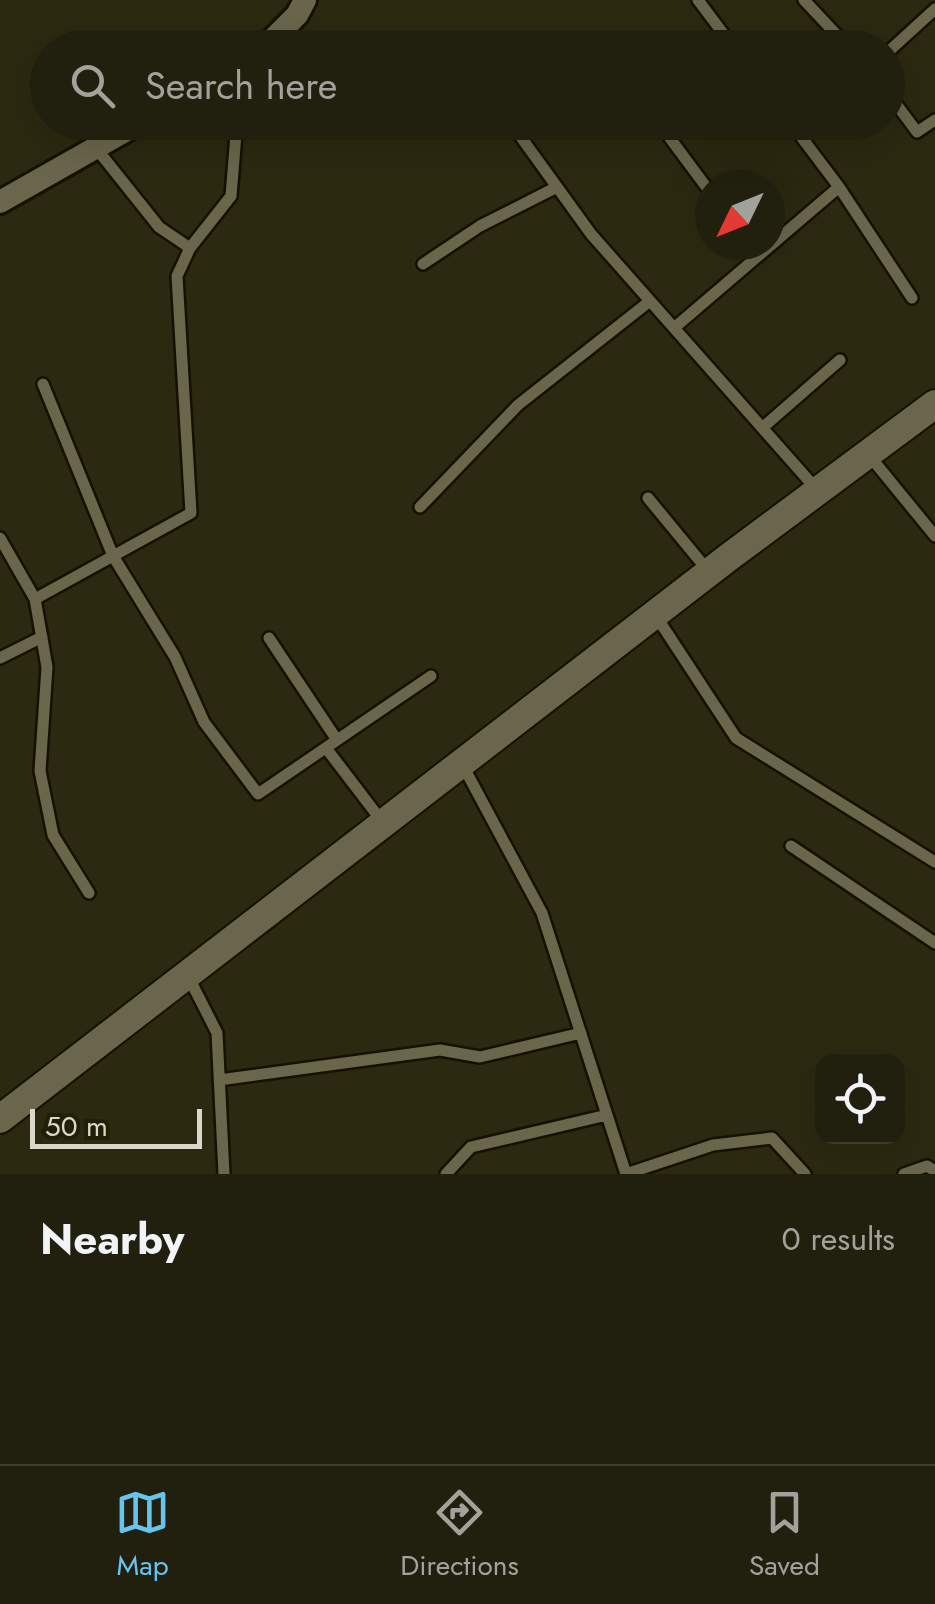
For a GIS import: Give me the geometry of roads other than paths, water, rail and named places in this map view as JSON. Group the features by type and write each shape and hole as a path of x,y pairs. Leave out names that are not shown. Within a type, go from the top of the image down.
{"street":[{"path":"282,30 305,0"},
{"path":"0,202 110,140"},
{"path":"2,1112 188,975 709,572 935,404"}],"lane":[{"path":"698,0 720,30"},
{"path":"804,0 832,30"},
{"path":"905,36 935,9"},
{"path":"905,116 917,132 935,120"},
{"path":"36,598 192,513 177,276 190,248 231,196 236,140"},
{"path":"523,140 591,234 818,491"},
{"path":"671,140 695,172"},
{"path":"803,140 912,298"},
{"path":"96,148 160,226 190,248"},
{"path":"423,264 480,226 556,187"},
{"path":"785,227 838,187"},
{"path":"674,328 744,260"},
{"path":"420,507 518,406 650,301"},
{"path":"762,428 840,360"},
{"path":"42,384 113,556 175,656 204,722 258,794 431,676"},
{"path":"868,454 935,536"},
{"path":"648,498 709,572"},
{"path":"0,538 36,598 47,667 40,771 54,835 89,893"},
{"path":"655,615 736,738 935,862"},
{"path":"0,658 42,637"},
{"path":"269,638 384,824"},
{"path":"462,764 542,913 626,1174 712,1145 772,1138 805,1174"},
{"path":"790,846 935,943"},
{"path":"188,975 217,1033 224,1174"},
{"path":"219,1080 440,1050 480,1057 581,1033"},
{"path":"446,1174 471,1147 607,1115"},
{"path":"904,1174 927,1166 935,1171"}]}
